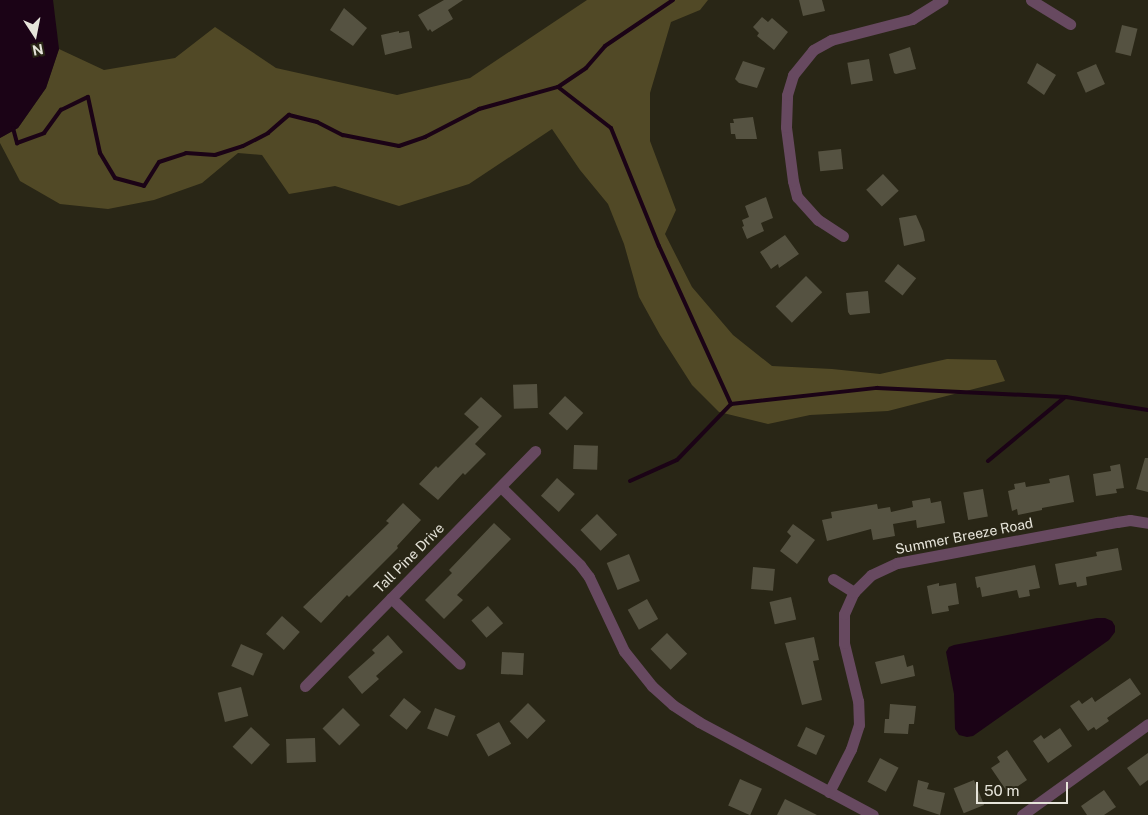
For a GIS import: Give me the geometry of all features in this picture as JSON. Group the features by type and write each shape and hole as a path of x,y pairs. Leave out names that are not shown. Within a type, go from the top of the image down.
{"street":[{"path":"843,236 818,220 797,196 793,181 786,128 787,95 793,74 813,50 831,40 912,19 943,0"},
{"path":"1031,0 1070,24"},
{"name":"Tall Pine Drive","path":"304,686 535,451"},
{"path":"501,487 580,565 589,577 624,650 652,686 673,705 700,722 873,815"},
{"name":"Summer Breeze Road","path":"829,792 853,744 859,725 858,700 844,644 844,614 854,592 871,575 897,564 1118,522 1130,520 1148,523"},
{"path":"833,579 854,592"},
{"path":"391,598 460,664"},
{"path":"1022,815 1148,724"}],"shaded area":[{"path":"0,0 53,0 59,49 46,88 18,128 0,138"},
{"path":"587,0 708,0 700,10 671,22 650,93 650,141 676,210 665,234 692,287 733,335 772,366 880,374 947,359 996,360 1005,381 888,411 810,415 768,424 719,412 692,385 660,335 639,297 624,244 608,204 580,170 552,129 469,184 399,206 335,186 289,194 262,155 238,153 202,183 154,200 108,209 60,204 20,181 0,143 0,138 18,128 46,88 59,49 104,70 175,58 215,27 276,68 397,95 470,78"},
{"path":"1105,618 1112,621 1115,626 1115,632 1109,640 973,736 959,735 955,729 954,694 946,652 949,647"}],"building":[{"path":"444,0 463,0 448,10 453,19 432,32 430,29 428,31 418,15"},
{"path":"799,0 822,0 825,11 803,16"},
{"path":"344,8 367,28 353,46 330,30"},
{"path":"762,17 768,22 772,18 788,32 774,50 757,36 759,33 753,27"},
{"path":"1122,25 1138,29 1131,56 1115,52"},
{"path":"399,31 399,33 409,31 412,48 385,55 381,35"},
{"path":"910,47 916,69 894,73 889,54"},
{"path":"869,59 873,81 851,84 847,63"},
{"path":"743,61 765,68 757,88 739,83 735,79"},
{"path":"1037,63 1056,75 1044,95 1027,83"},
{"path":"1096,64 1105,84 1086,93 1077,73"},
{"path":"753,117 757,139 736,139 735,134 731,134 730,123 734,123 733,119"},
{"path":"841,149 843,169 820,171 818,151"},
{"path":"883,174 899,191 882,207 866,190"},
{"path":"766,197 773,218 761,223 764,231 747,239 742,227 744,226 742,220 749,217 745,206"},
{"path":"916,215 925,241 904,246 899,218"},
{"path":"785,235 799,254 779,268 778,264 771,269 760,252"},
{"path":"898,264 916,278 903,295 884,281"},
{"path":"806,276 822,292 792,323 776,306"},
{"path":"868,291 870,313 850,315 846,293"},
{"path":"537,384 538,408 514,409 513,385"},
{"path":"565,396 583,413 567,431 549,414"},
{"path":"481,397 502,416 475,444 486,454 465,475 463,473 438,500 419,484 479,427 464,414"},
{"path":"574,445 598,446 597,470 573,469"},
{"path":"1145,458 1148,458 1148,492 1136,489"},
{"path":"1120,464 1124,488 1116,489 1117,493 1096,496 1093,474 1111,471 1110,466"},
{"path":"1069,475 1074,502 1018,515 1017,509 1012,511 1008,491 1015,489 1014,484 1025,482 1026,487 1050,483 1049,479"},
{"path":"557,478 575,494 559,512 541,496"},
{"path":"983,489 988,517 968,520 963,492"},
{"path":"930,498 931,503 941,501 945,523 917,528 916,520 893,524 895,536 873,540 871,529 827,541 822,520 832,518 831,512 877,504 878,509 890,507 891,512 913,507 912,501"},
{"path":"403,503 421,520 397,546 398,548 349,597 347,595 321,623 303,607 389,523 386,521"},
{"path":"597,514 617,535 601,551 580,530"},
{"path":"494,523 511,539 457,595 463,600 444,619 425,600 452,573 449,570"},
{"path":"793,524 815,540 797,564 780,551 791,536 787,532"},
{"path":"1118,548 1122,570 1086,577 1087,585 1077,587 1076,582 1059,585 1055,564 1097,556 1096,552"},
{"path":"629,554 640,581 618,590 607,563"},
{"path":"1035,565 1040,588 1029,590 1030,596 1019,598 1017,590 982,597 980,587 977,588 975,577"},
{"path":"753,567 775,569 773,591 751,589"},
{"path":"939,583 939,586 956,583 959,604 948,606 949,611 932,614 927,586"},
{"path":"791,597 796,619 775,624 770,602"},
{"path":"647,599 658,619 639,630 628,610"},
{"path":"488,606 503,623 486,638 471,620"},
{"path":"282,616 300,632 284,650 266,634"},
{"path":"667,633 687,654 671,670 650,649"},
{"path":"388,635 403,652 376,676 379,679 362,694 348,677 375,653 372,650"},
{"path":"814,637 819,660 813,661 822,700 802,705 785,643"},
{"path":"241,644 263,654 253,676 231,666"},
{"path":"502,652 524,653 523,675 501,674"},
{"path":"904,655 907,667 913,665 915,676 881,684 875,662"},
{"path":"1130,678 1141,694 1107,718 1109,721 1096,730 1094,727 1088,731 1070,706 1079,700 1082,704 1092,697 1095,702"},
{"path":"241,687 248,716 225,722 218,693"},
{"path":"404,698 421,712 407,730 390,716"},
{"path":"528,703 546,721 527,739 510,721"},
{"path":"890,704 916,706 914,724 909,724 908,734 884,733 885,719 889,719"},
{"path":"343,708 360,725 339,745 322,729"},
{"path":"435,708 456,716 448,736 427,729"},
{"path":"499,722 511,744 488,756 476,735"},
{"path":"251,727 270,745 252,764 233,747"},
{"path":"806,727 825,736 816,755 797,746"},
{"path":"1060,728 1072,746 1048,763 1033,741 1041,735 1044,739"},
{"path":"315,738 316,762 287,763 286,739"},
{"path":"1007,750 1027,780 1008,793 991,768 1000,762 997,757"},
{"path":"1148,753 1148,780 1140,786 1127,768"},
{"path":"880,758 899,768 886,792 867,782"},
{"path":"740,779 762,789 750,815 728,805"},
{"path":"918,780 929,783 927,789 945,793 940,815 913,806"},
{"path":"974,780 984,805 964,813 954,788"},
{"path":"1104,790 1116,807 1104,815 1087,815 1081,806"},
{"path":"785,799 817,815 777,815"}],"waterway":[{"path":"558,87 586,68 605,46 673,0"},
{"path":"13,128 17,143 44,133 61,110 88,97 100,153 115,178 144,186 159,162 186,153 215,155 243,146 268,133 289,115 317,122 343,135 399,146 425,137 479,109 558,87 611,128 659,246 731,404"},
{"path":"630,481 677,460 731,404 877,388 1066,397 1148,410"},
{"path":"988,461 1065,397"}]}
